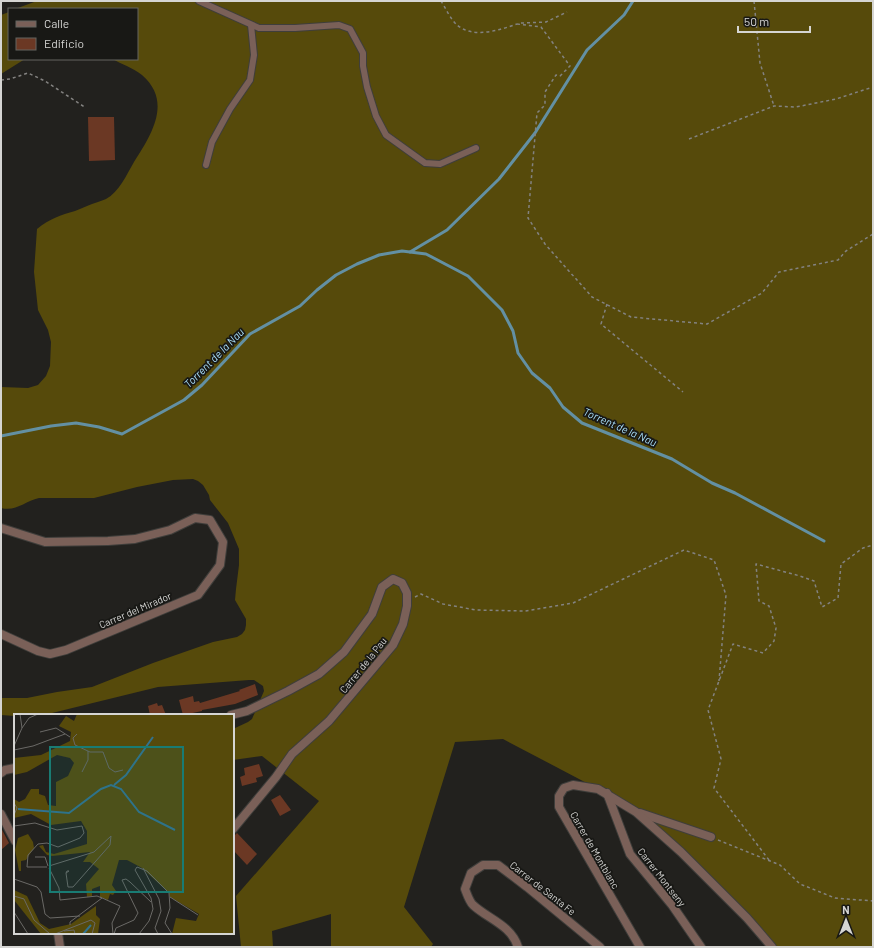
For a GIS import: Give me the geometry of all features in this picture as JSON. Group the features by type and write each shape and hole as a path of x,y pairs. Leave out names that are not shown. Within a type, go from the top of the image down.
{"street":[{"name":"Carrer del Mirador","path":"1,528 45,542 108,541 135,539 170,530 195,518 210,520 223,542 220,565 198,595 66,650 50,654 38,651 1,634"},
{"name":"Carrer de la Pau","path":"234,714 244,712 319,674 344,652 372,614 382,587 393,579 402,583 407,594 407,602 403,624 393,645 329,721 292,754 276,777 234,827"},
{"path":"1,773 14,768"},
{"name":"Carrer de Montblanc","path":"640,947 559,807 558,796 564,788 573,785 598,789 607,793 636,812 687,857 747,918 772,947"},
{"name":"Carrer Montseny","path":"607,793 630,854 672,905 700,947"},
{"name":"Carrer de Montblanc","path":"636,812 711,837"},
{"path":"1,814 14,839"},
{"name":"Carrer de Santa Fe","path":"518,947 506,928 472,904 465,889 471,873 483,865 498,865 600,947"},
{"path":"58,934 60,947"}],"lane":[{"path":"199,1 259,28 295,28 340,25 350,29 363,53 363,66 367,87 376,116 386,135 425,163 440,164 476,148"},
{"path":"206,165 212,142 230,109 250,80 254,55 251,25"}],"path":[{"path":"442,1 456,25 470,32 495,32 517,24 546,22 567,12"},
{"path":"754,1 760,63 774,106"},
{"path":"517,24 541,27 570,66 560,76 556,75 545,92 545,105 537,113 528,218 545,244 592,297 631,316 707,324 762,293 779,272 838,260 846,251 873,234"},
{"path":"1,80 10,79 28,72 45,81 86,108"},
{"path":"689,139 774,106 796,107 836,99 873,87"},
{"path":"607,304 601,324 683,392"},
{"path":"769,860 714,788 721,759 708,710 733,644 763,653 774,641 776,628 769,606 759,601 756,564 814,581 822,607 838,598 841,564 863,548 873,545"},
{"path":"407,602 421,594 443,604 476,610 525,611 573,603 684,550 714,560 726,595 718,683"},
{"path":"711,837 780,865 800,884 835,898 873,901"}],"shaded area":[{"path":"37,1 873,1 873,947 772,947 636,812 598,789 503,739 455,742 404,907 433,944 431,947 331,947 331,914 272,931 273,947 241,947 236,896 319,801 262,756 234,760 234,729 252,719 264,691 263,686 254,680 249,680 158,687 52,713 14,714 14,716 1,715 1,698 27,698 92,687 153,663 213,642 237,637 245,630 246,625 246,619 235,600 239,565 239,549 228,523 210,500 209,495 203,485 198,481 193,479 173,480 94,498 39,498 11,509 1,508 1,387 28,388 38,385 46,376 50,366 51,342 48,330 38,310 34,272 37,229 55,218 106,199 115,192 147,141 156,118 158,107 156,96 151,85 142,75 114,60 138,60 138,8 18,8"},
{"path":"8,12 8,60 23,60 1,74 1,15"}],"building":[{"path":"88,117 114,117 115,160 89,161"},
{"path":"255,684 258,695 235,704 183,714 179,700 193,696 194,702 199,701 200,703 240,691 239,690"},
{"path":"157,703 158,706 162,705 166,714 150,714 148,706"},
{"path":"259,764 263,776 256,778 257,782 242,786 240,777 245,775 244,768"},
{"path":"280,795 291,810 280,816 271,800"},
{"path":"1,828 9,843 1,850"},
{"path":"237,833 257,854 247,865 234,851 234,836"}],"waterway":[{"path":"410,252 447,230 499,179 535,133 587,50 624,15 633,1"},
{"name":"Torrent de la Nau","path":"1,436 51,426 76,423 99,427 122,434 184,400 202,385 250,334 300,306 336,275 379,255 402,251 426,254 468,276 502,310 513,331 518,353 532,373 550,388 563,407 582,423 672,459 712,483 735,493 824,541"}]}
